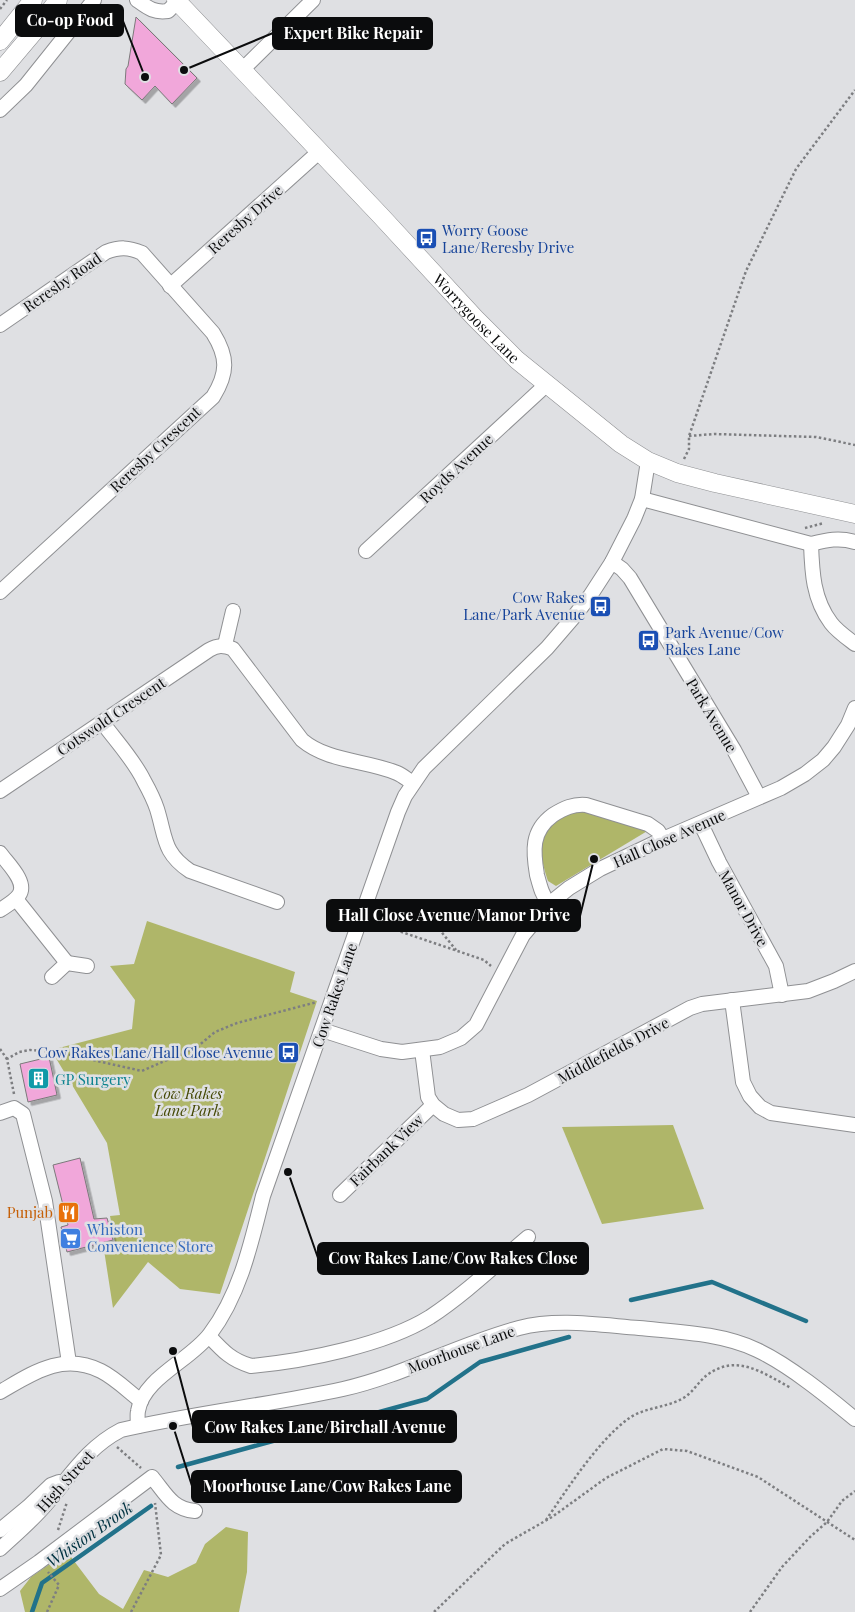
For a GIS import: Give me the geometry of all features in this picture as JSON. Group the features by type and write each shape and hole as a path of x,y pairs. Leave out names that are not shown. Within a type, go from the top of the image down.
{"main road":[{"path":"0,41 32,0"},
{"path":"0,72 58,0"},
{"name":"Worrygoose Lane","path":"176,1 243,69 475,318 517,360 621,444 648,461 676,472 715,483 855,514"}],"street":[{"path":"0,110 26,85 94,0"},
{"path":"137,0 150,10 159,12 168,11 176,1"},
{"path":"243,69 313,0"},
{"name":"Reresby Drive","path":"170,286 320,151"},
{"name":"Reresby Road","path":"0,325 106,252 120,247 131,248 142,253 170,286"},
{"name":"Reresby Crescent","path":"0,592 213,397 221,384 225,366 222,347 213,333 170,286"},
{"name":"Royds Avenue","path":"366,551 546,385"},
{"name":"Cow Rakes Lane","path":"138,1426 138,1410 151,1385 209,1336 230,1300 248,1256 263,1196 364,907 398,812 413,783 424,768 547,648 572,620 612,562 634,519 642,500 648,461"},
{"path":"642,500 811,544 828,539 844,539 855,542"},
{"path":"811,544 813,583 821,605 831,624 855,643"},
{"name":"Park Avenue","path":"612,562 630,578 734,750 759,798"},
{"path":"233,611 225,645 233,649 302,740 312,748 323,753 394,772 413,783"},
{"name":"Cotswold Crescent","path":"0,791 209,650 225,645"},
{"name":"Hall Close Avenue","path":"322,1030 381,1049 402,1052 440,1047 461,1038 476,1025 523,936 549,904 569,888 600,869 663,839 781,788 805,774 823,760 851,727 855,708"},
{"path":"102,722 144,780 157,808 165,843 179,864 190,871 278,902"},
{"path":"549,904 540,889 534,846 542,824 561,810 576,805 586,805 648,824 658,831 663,839"},
{"name":"Manor Drive","path":"701,824 719,862 776,966 782,995"},
{"path":"0,853 20,880 21,893 16,899 0,910"},
{"path":"16,899 67,963 87,966"},
{"path":"52,976 67,963"},
{"name":"Middlefields Drive","path":"433,1105 444,1114 458,1120 473,1119 528,1096 690,1008 702,1004 808,992 855,970"},
{"path":"732,1000 743,1082 750,1096 760,1107 771,1113 855,1125"},
{"path":"422,1050 428,1097 433,1105"},
{"name":"Fairbank View","path":"340,1195 433,1105"},
{"path":"0,1113 14,1108 23,1114 44,1201 69,1363"},
{"path":"209,1336 228,1356 239,1363 251,1366 337,1352 397,1334 429,1317 450,1302 528,1237"},
{"name":"Moorhouse Lane","path":"138,1426 344,1389 402,1371 511,1331 555,1324 591,1324 708,1335 755,1349 778,1361 855,1419"},
{"path":"2,1387 39,1370 69,1363 84,1364 101,1371 141,1401"},
{"name":"High Street","path":"0,1549 47,1504 78,1464 107,1437 121,1430 138,1426"},
{"path":"0,1589 152,1477 176,1507 195,1511"},
{"path":"0,1530 28,1508 51,1485 64,1481"}],"path":[{"path":"0,9 7,0"},
{"path":"676,472 689,449 689,436 746,271 796,169 855,90"},
{"path":"689,436 714,434 816,437 855,445"},
{"path":"364,907 434,924 456,950"},
{"path":"356,931 381,925 484,960 502,975"},
{"path":"7,1059 19,1052 30,1050 57,1052 142,1071 197,1048 215,1032 237,1023 333,998"},
{"path":"0,1049 7,1059 16,1100 14,1108"},
{"path":"545,1521 577,1474 607,1439 629,1418 686,1397 708,1375 726,1366 752,1366 791,1388"},
{"path":"107,1437 136,1464"},
{"path":"434,1612 505,1544 545,1521 606,1478 663,1449 687,1451 758,1477 855,1540"},
{"path":"750,1612 782,1567 827,1522 842,1501 855,1491"},
{"path":"50,1553 68,1498"},
{"path":"131,1612 161,1555 155,1502"},
{"path":"39,1562 59,1585 47,1612"}],"green space":[{"path":"583,811 649,830 556,886 548,881 544,868 542,844 544,834 549,825 557,818 568,813"},
{"name":"Cow Rakes Lane Park","path":"147,921 295,972 290,992 317,1001 220,1294 180,1289 148,1262 113,1308 104,1250 116,1247 110,1216 120,1215 107,1143 51,1050 132,1029 135,1000 110,966 134,964"},
{"path":"673,1125 704,1209 602,1224 562,1127"},
{"path":"226,1527 248,1532 247,1572 239,1612 25,1612 20,1591 31,1577 60,1557 71,1557 99,1594 123,1609 144,1570 168,1577 196,1563 205,1544"}],"building":[{"path":"136,17 197,78 172,104 155,86 142,100 125,84"},
{"name":"GP Surgery","path":"49,1057 57,1095 28,1102 20,1064"},
{"path":"80,1158 94,1219 107,1218 113,1240 67,1252 61,1227 68,1225 53,1165"}],"waterway":[{"name":"Whiston Brook","path":"631,1300 712,1282 806,1321"},
{"name":"Whiston Brook","path":"178,1467 427,1399 480,1362 569,1337"},
{"name":"Whiston Brook","path":"32,1612 42,1583 151,1506"}],"place":[{"name":"Expert Bike Repair","path":"184,70"},
{"name":"Co-op Food","path":"145,77"},
{"name":"Worry Goose Lane/Reresby Drive","path":"426,239"},
{"name":"Cow Rakes Lane/Park Avenue","path":"601,606"},
{"name":"Park Avenue/Cow Rakes Lane","path":"649,641"},
{"name":"Hall Close Avenue/Manor Drive","path":"594,859"},
{"name":"Cow Rakes Lane/Hall Close Avenue","path":"289,1052"},
{"name":"GP Surgery","path":"39,1079"},
{"name":"Cow Rakes Lane/Cow Rakes Close","path":"288,1172"},
{"name":"Punjab","path":"69,1212"},
{"name":"Whiston Convenience Store","path":"71,1238"},
{"name":"Cow Rakes Lane/Birchall Avenue","path":"173,1351"},
{"name":"Moorhouse Lane/Cow Rakes Lane","path":"173,1426"}]}
